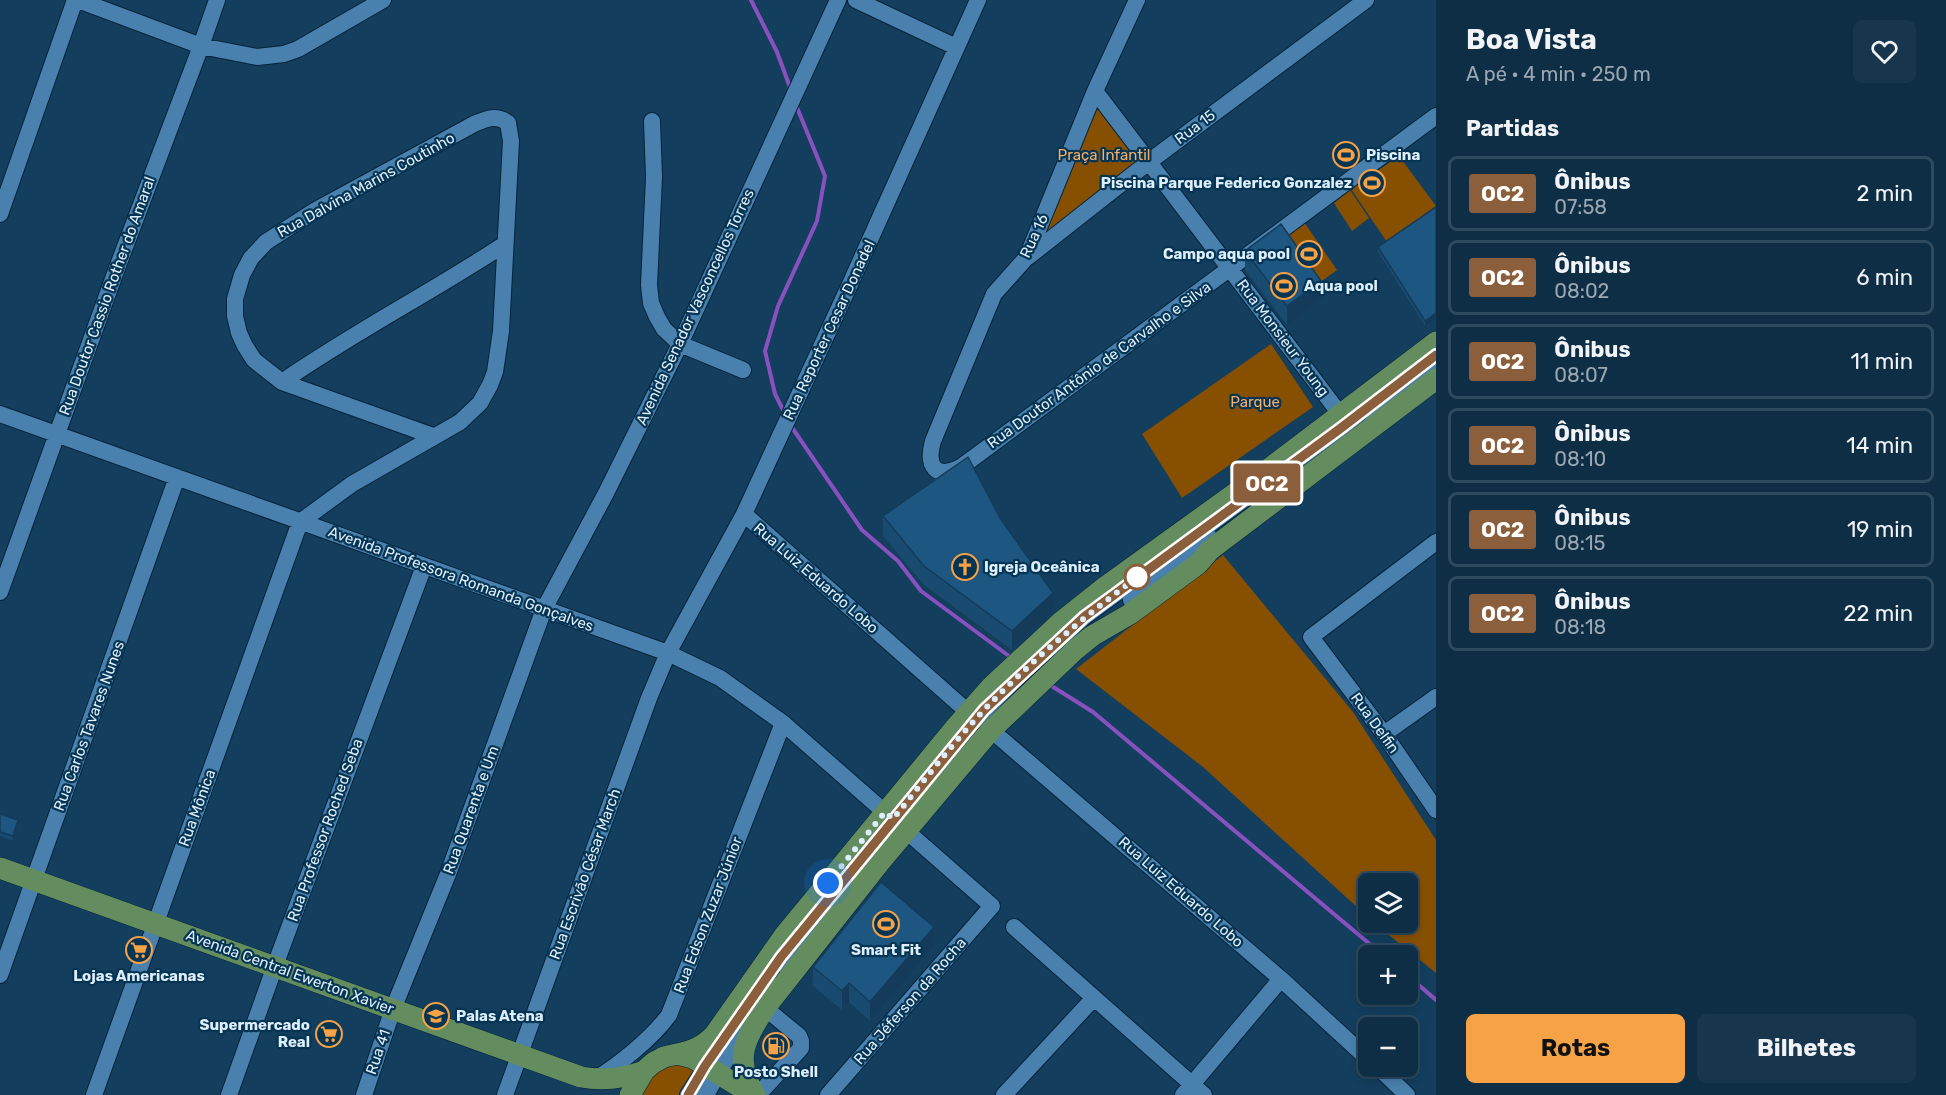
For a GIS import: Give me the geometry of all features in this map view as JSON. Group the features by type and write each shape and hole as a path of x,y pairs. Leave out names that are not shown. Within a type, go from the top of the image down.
{"main road":[{"path":"755,1095 744,1071 743,1055 751,1031 765,1008 811,947 968,712 1061,622 1436,342"},
{"path":"630,1095 644,1071 652,1063 706,1044 784,936 896,821 1076,649 1092,636 1130,614 1198,564 1226,537 1436,379"},
{"name":"Avenida Central Ewerton Xavier","path":"0,868 393,1009 592,1084 644,1071"},
{"path":"677,1054 693,1058 755,1095"}],"street":[{"path":"0,213 76,0 201,46 257,57 284,54 315,40 383,0"},
{"name":"Rua Doutor Cassio Rother do Amaral","path":"0,592 217,0"},
{"name":"Avenida Senador Vasconcellos Torres","path":"544,609 680,344 838,0"},
{"path":"856,0 956,47"},
{"name":"Rua Reporter Cesar Donadel","path":"668,653 744,514 978,0"},
{"name":"Rua 16","path":"933,467 930,458 933,441 994,294 1027,257 1095,91 1137,0"},
{"name":"Rua 15","path":"1027,257 1150,161 1366,0"},
{"name":"Rua Monsieur Young","path":"1095,91 1340,414"},
{"name":"Rua Doutor Antônio de Carvalho e Silva","path":"933,467 947,474 961,467 1436,116"},
{"name":"Rua Dalvina Marins Coutinho","path":"300,522 335,496 460,422 480,403 490,385 501,331 511,141 508,123 498,118 488,118 474,124 316,210 266,242 250,258 235,299 235,316 245,346 254,360 282,382 433,436"},
{"path":"652,121 654,177 649,285 651,303 664,329 680,344 743,370"},
{"path":"282,382 328,350 451,279 506,244"},
{"path":"688,1095 712,1070 808,935 984,710 1084,617 1341,428 1436,355"},
{"path":"896,821 983,723 1021,684 1068,643 1179,565 1210,536 1436,364"},
{"name":"Avenida Professora Romanda Gonçalves","path":"0,414 668,653 720,678 783,723 992,906"},
{"name":"Rua Carlos Tavares Nunes","path":"0,975 177,477"},
{"name":"Rua Luiz Eduardo Lobo","path":"744,514 968,712"},
{"name":"Rua Mônica","path":"94,1095 300,522"},
{"name":"Rua Delfin","path":"1436,542 1311,637 1436,810"},
{"name":"Rua Professor Roched Seba","path":"229,1095 424,566"},
{"name":"Rua Quarenta e Um","path":"393,1009 448,874 544,609"},
{"name":"Rua Escrivão César March","path":"505,1095 649,698 668,653"},
{"path":"1384,735 1436,697"},
{"name":"Rua Edson Zuzar Júnior","path":"592,1084 622,1060 669,1014 783,723"},
{"name":"Rua Luiz Eduardo Lobo","path":"991,730 1281,979 1358,1050"},
{"name":"Rua Jéferson da Rocha","path":"828,1095 992,906"},
{"path":"1014,927 1193,1092 1281,979"},
{"path":"1004,1095 1094,999"},
{"path":"755,1095 801,1048 799,1036 765,1008"},
{"name":"Rua 41","path":"364,1095 393,1009"},
{"path":"706,1095 712,1070"},
{"path":"1388,1077 1407,1095"}],"green space":[{"name":"Praça Infantil","path":"1097,99 1144,161 1036,242"},
{"path":"1399,156 1436,206 1387,242 1351,189"},
{"path":"1350,190 1369,218 1352,231 1334,203"},
{"name":"Campo aqua pool","path":"1304,222 1337,270 1315,286 1281,239"},
{"name":"Parque","path":"1271,344 1313,407 1182,498 1142,434"},
{"path":"1223,555 1353,712 1436,840 1436,973 1418,958 1418,945 1401,945 1386,933 1418,933 1418,873 1358,873 1358,908 1203,767 1076,669"},
{"path":"681,1063 694,1072 680,1095 640,1095 659,1067"}],"shaded area":[{"name":"Piscina","path":"1346,143 1357,159 1346,166 1336,151"}],"building":[{"path":"1436,207 1436,313 1425,321 1378,247"},
{"path":"1281,224 1321,281 1287,306 1245,251"},
{"name":"Igreja Oceânica","path":"968,457 1000,518 1053,593 1012,631 924,566 883,516"},
{"path":"0,814 18,820 13,836 0,832"},
{"path":"881,882 934,927 870,1002 849,983 842,991 813,967"}],"waterway":[{"path":"751,0 777,52 791,90"},
{"path":"785,414 775,394 765,351 778,306 817,221 825,176 796,105"},
{"path":"791,426 862,530 898,561 921,591 1009,656"},
{"path":"1050,685 1093,712 1371,945"},
{"path":"1418,984 1436,1000"}],"bus line":[{"name":"OC2","path":"688,1095 705,1066 781,957 984,710 1084,617 1341,428 1436,355"}],"place":[{"name":"Piscina","path":"1346,155"},
{"name":"Piscina Parque Federico Gonzalez","path":"1372,183"},
{"name":"Campo aqua pool","path":"1309,254"},
{"name":"Aqua pool","path":"1284,286"},
{"name":"Igreja Oceânica","path":"965,567"},
{"name":"Smart Fit","path":"886,924"},
{"name":"Lojas Americanas","path":"139,950"},
{"name":"Palas Atena","path":"436,1016"},
{"name":"Supermercado Real","path":"329,1034"},
{"name":"Posto Shell","path":"776,1046"}],"route":[{"path":"828,883 885,812 893,819 984,710 1057,640 1140,575 1137,577"}]}
